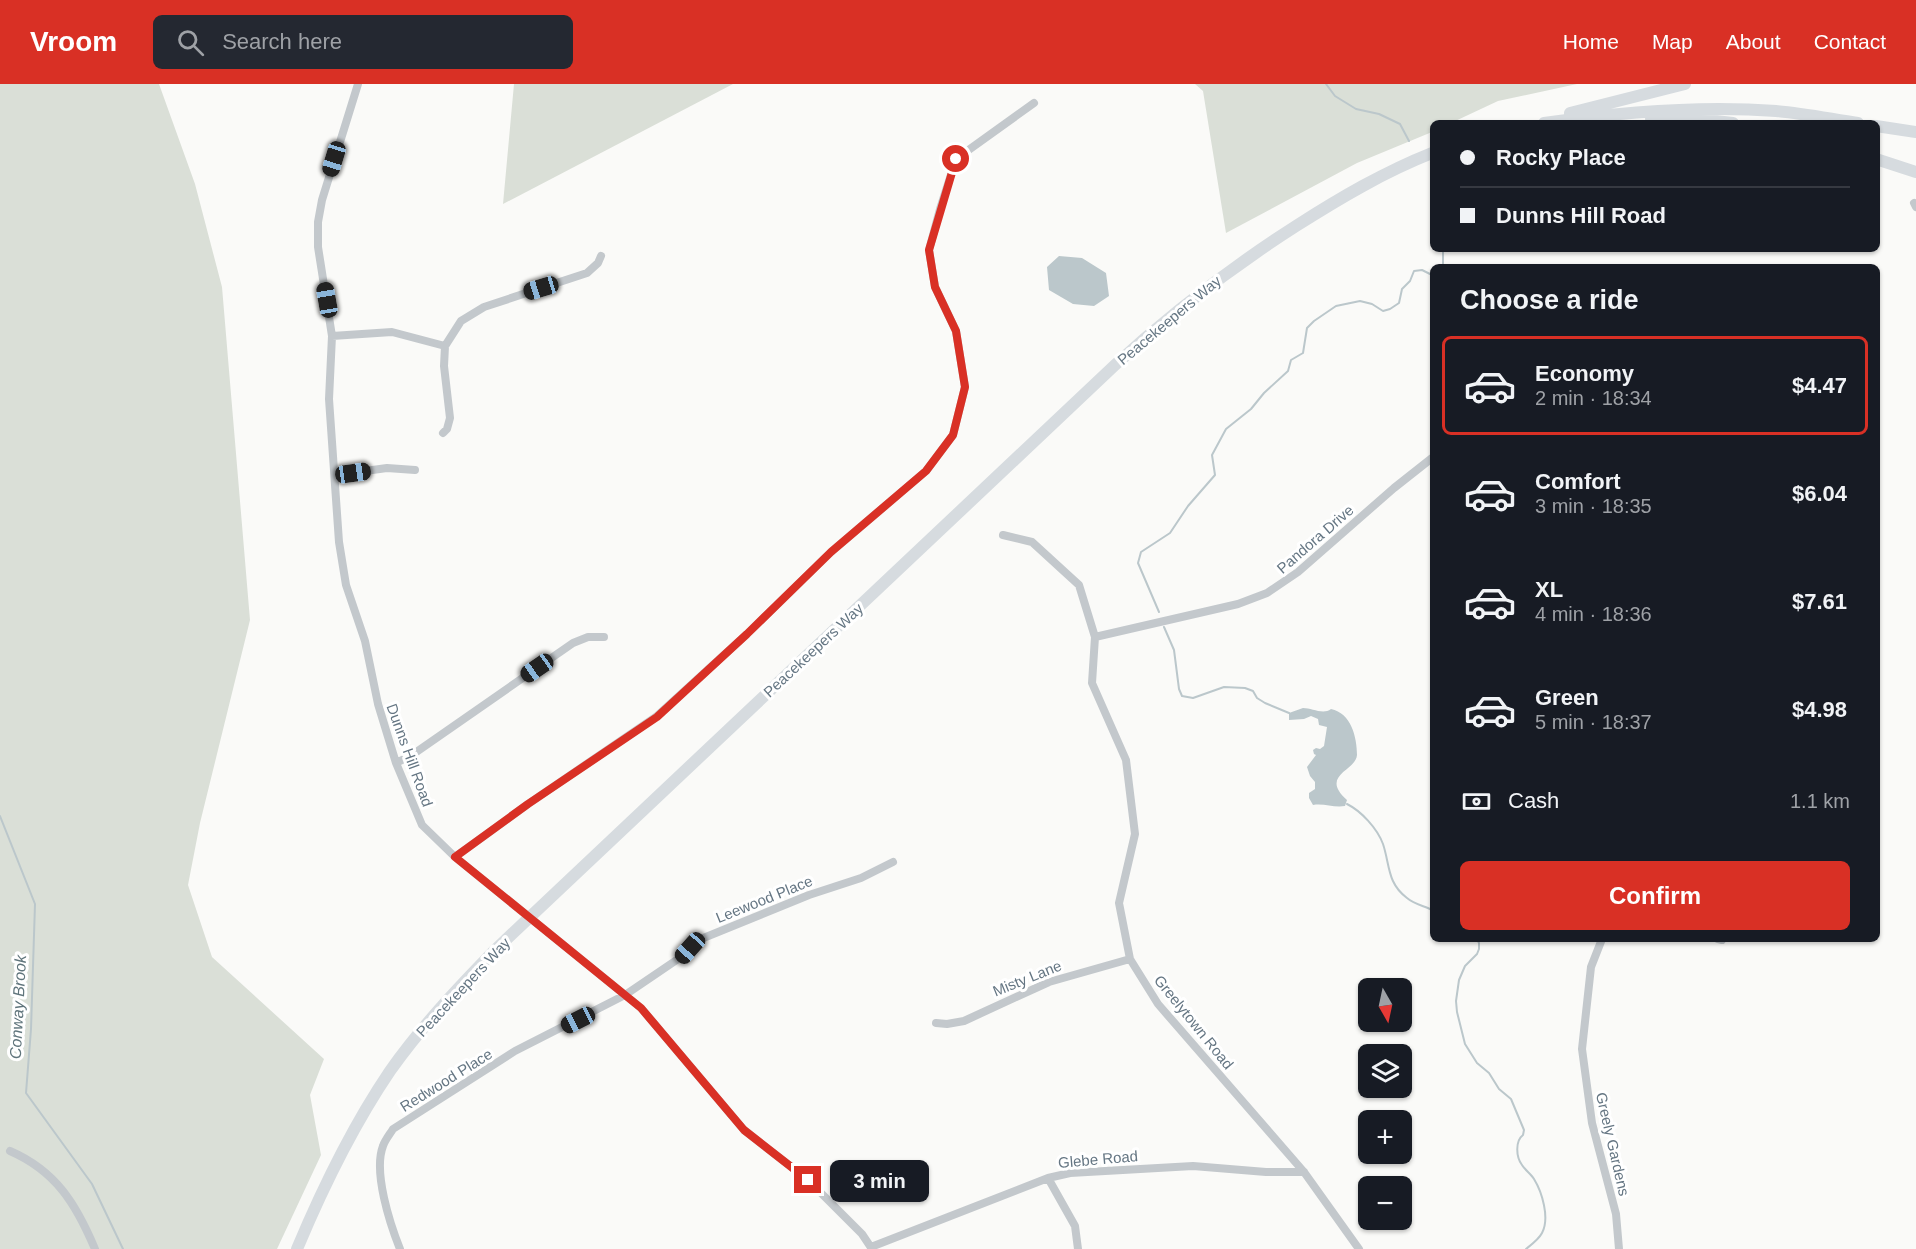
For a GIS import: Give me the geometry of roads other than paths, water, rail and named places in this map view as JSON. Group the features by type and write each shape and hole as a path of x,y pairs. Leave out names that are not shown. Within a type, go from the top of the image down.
{"highway":[{"path":"1546,120 1685,84"},
{"path":"1563,120 1689,109 1777,111 1838,120"},
{"path":"1575,118 1707,120"},
{"path":"1880,127 1916,132"},
{"name":"Peacekeepers Way","path":"297,1249 338,1156 390,1071 420,1031 495,950 1098,381 1180,307 1237,265 1346,195 1390,171 1430,154"},
{"path":"1880,160 1916,172"}],"street":[{"name":"Dunns Hill Road","path":"358,84 322,200 318,222 318,247 332,336 329,399 339,542 345,579 365,641 376,696 396,763 422,825 455,857 641,1008 744,1130 808,1180 862,1234 871,1248"},
{"path":"455,857 528,804 657,717 831,552 926,471 953,435 965,387 956,331 935,287 929,250 940,209 956,159 1034,103"},
{"path":"443,433 447,429 450,418 444,366 446,346 455,329 475,310 587,273 598,263 601,256"},
{"path":"332,336 392,332 446,346"},
{"name":"Pandora Drive","path":"1095,637 1238,604 1275,589 1303,568 1430,460"},
{"path":"336,475 387,468 415,470"},
{"name":"Greelytown Road","path":"1004,535 1032,542 1079,585 1095,637 1092,683 1126,760 1135,834 1119,903 1130,959 1158,1004 1304,1172 1359,1249"},
{"path":"396,763 412,755 573,644 588,637 604,637"},
{"name":"Leewood Place","path":"625,995 681,957 696,941 809,895 861,878 892,862"},
{"name":"Greely Gardens","path":"1601,942 1591,967 1582,1049 1592,1123 1616,1214 1619,1249"},
{"name":"Misty Lane","path":"936,1023 964,1021 1049,981 1130,959"},
{"name":"Redwood Place","path":"400,1249 383,1191 380,1165 383,1146 393,1129 516,1052 625,995"},
{"path":"10,1151 29,1159 52,1177 72,1202 95,1249"},
{"name":"Glebe Road","path":"871,1248 1048,1178 1070,1173 1192,1166 1266,1172 1304,1172"},
{"path":"1048,1178 1075,1226 1078,1249"}],"waterway":[{"path":"1326,84 1335,96 1356,109 1379,114 1400,124 1409,141"},
{"path":"1443,252 1443,264"},
{"path":"1159,612 1138,563 1141,552 1170,533 1188,506 1215,475 1212,455 1226,429 1251,409 1264,393 1288,371 1291,360 1303,353 1307,328 1314,321 1336,306 1360,301 1372,304 1383,311 1390,309 1399,303 1402,289 1410,281 1414,271 1422,270 1430,274"},
{"path":"1164,627 1174,650 1182,696 1193,698 1224,687 1245,688 1253,691 1257,698 1265,703 1289,713"},
{"path":"1347,804 1363,816 1377,832 1396,886 1407,898 1430,909"},
{"name":"Conway Brook","path":"0,816 35,904 31,1029 26,1093 92,1184 123,1249"},
{"path":"1478,942 1477,954 1465,966 1459,980 1457,1012 1465,1044 1477,1063 1489,1073 1499,1089 1511,1099 1524,1130 1517,1149 1518,1158 1540,1191 1545,1213 1541,1235 1526,1249"}]}
